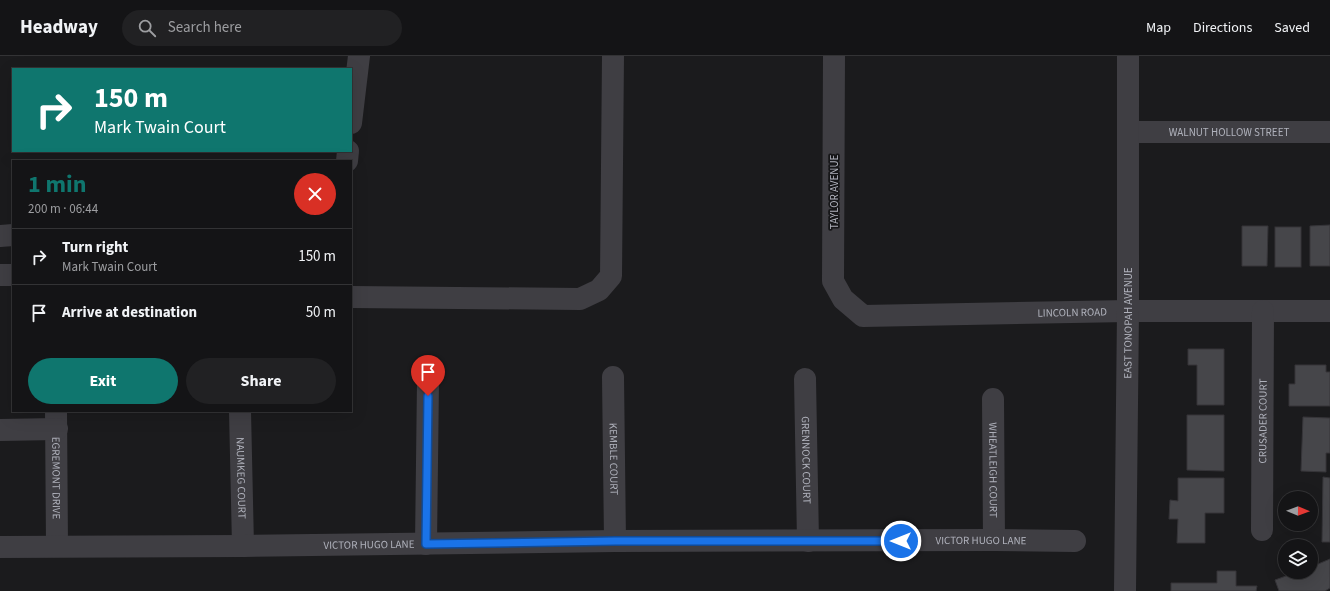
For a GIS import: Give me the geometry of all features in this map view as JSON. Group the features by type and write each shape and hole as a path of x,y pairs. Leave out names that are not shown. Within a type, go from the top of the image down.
{"street":[{"path":"352,115 359,56"},
{"path":"352,297 580,299 599,290 611,276 613,56"},
{"name":"TAYLOR AVENUE","path":"834,56 833,281 843,299 863,316"},
{"name":"EAST TONOPAH AVENUE","path":"1125,591 1128,311 1128,56"},
{"name":"WALNUT HOLLOW STREET","path":"1128,132 1330,132"},
{"path":"0,236 12,235"},
{"path":"0,274 12,274"},
{"name":"LINCOLN ROAD","path":"863,316 1128,311 1330,311"},
{"name":"CRUSADER COURT","path":"1262,530 1263,311"},
{"name":"KEMBLE COURT","path":"612,377 615,541"},
{"name":"GRENNOCK COURT","path":"805,379 808,541"},
{"path":"426,544 428,381"},
{"name":"WHEATLEIGH COURT","path":"993,399 994,540"},
{"name":"NAUMKEG COURT","path":"240,412 243,546"},
{"path":"0,430 56,420"},
{"name":"EGREMONT DRIVE","path":"56,420 57,546"},
{"name":"VICTOR HUGO LANE","path":"0,547 243,546 615,541 1075,541"}],"building":[{"path":"1330,225 1330,266 1310,266 1310,226"},
{"path":"1242,226 1268,226 1267,266 1242,266"},
{"path":"1275,227 1301,227 1301,267 1275,267"},
{"path":"1188,349 1224,349 1224,405 1197,405 1197,365 1188,365"},
{"path":"1295,365 1326,365 1326,372 1330,372 1330,406 1289,406 1289,384 1295,384"},
{"path":"1187,415 1224,415 1224,471 1187,470"},
{"path":"1303,417 1330,418 1330,453 1326,453 1326,472 1301,471"},
{"path":"1323,477 1330,478 1330,542 1322,542"},
{"path":"1178,478 1224,478 1224,513 1205,513 1205,543 1177,543 1178,519 1169,519 1170,500 1178,501"},
{"path":"1330,559 1330,588 1325,591 1279,591 1275,580 1278,579 1318,579 1318,564"},
{"path":"1217,571 1236,571 1236,586 1257,586 1256,591 1171,591 1171,583 1217,583"}],"route":[{"path":"428,396 426,544 615,541 901,541"}]}
